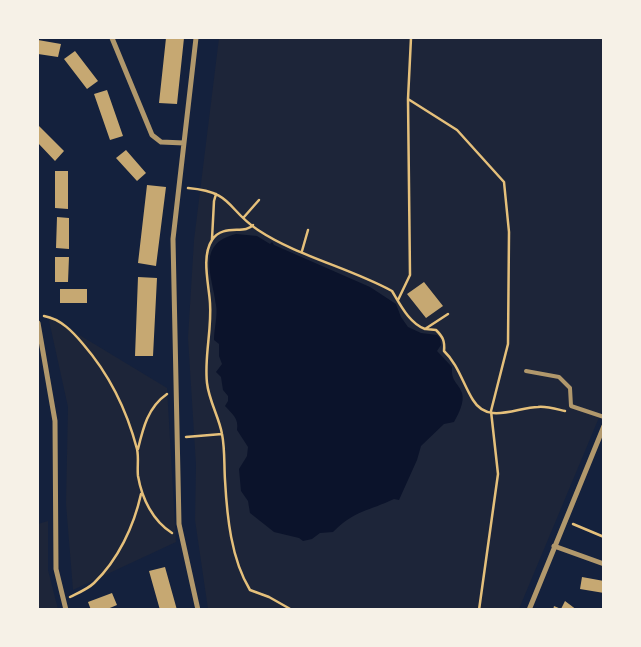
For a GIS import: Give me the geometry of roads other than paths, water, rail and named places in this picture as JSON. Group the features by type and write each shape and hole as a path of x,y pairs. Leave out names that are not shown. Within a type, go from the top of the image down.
{"street":[{"path":"112,38 152,135 161,142 184,144"},
{"path":"196,38 173,239 179,524 198,610"},
{"path":"38,323 54,421 56,569 66,610"},
{"path":"529,610 604,426"},
{"path":"554,546 604,564"}],"lane":[{"path":"526,371 559,378 566,382 570,388 571,406 604,417"}]}
